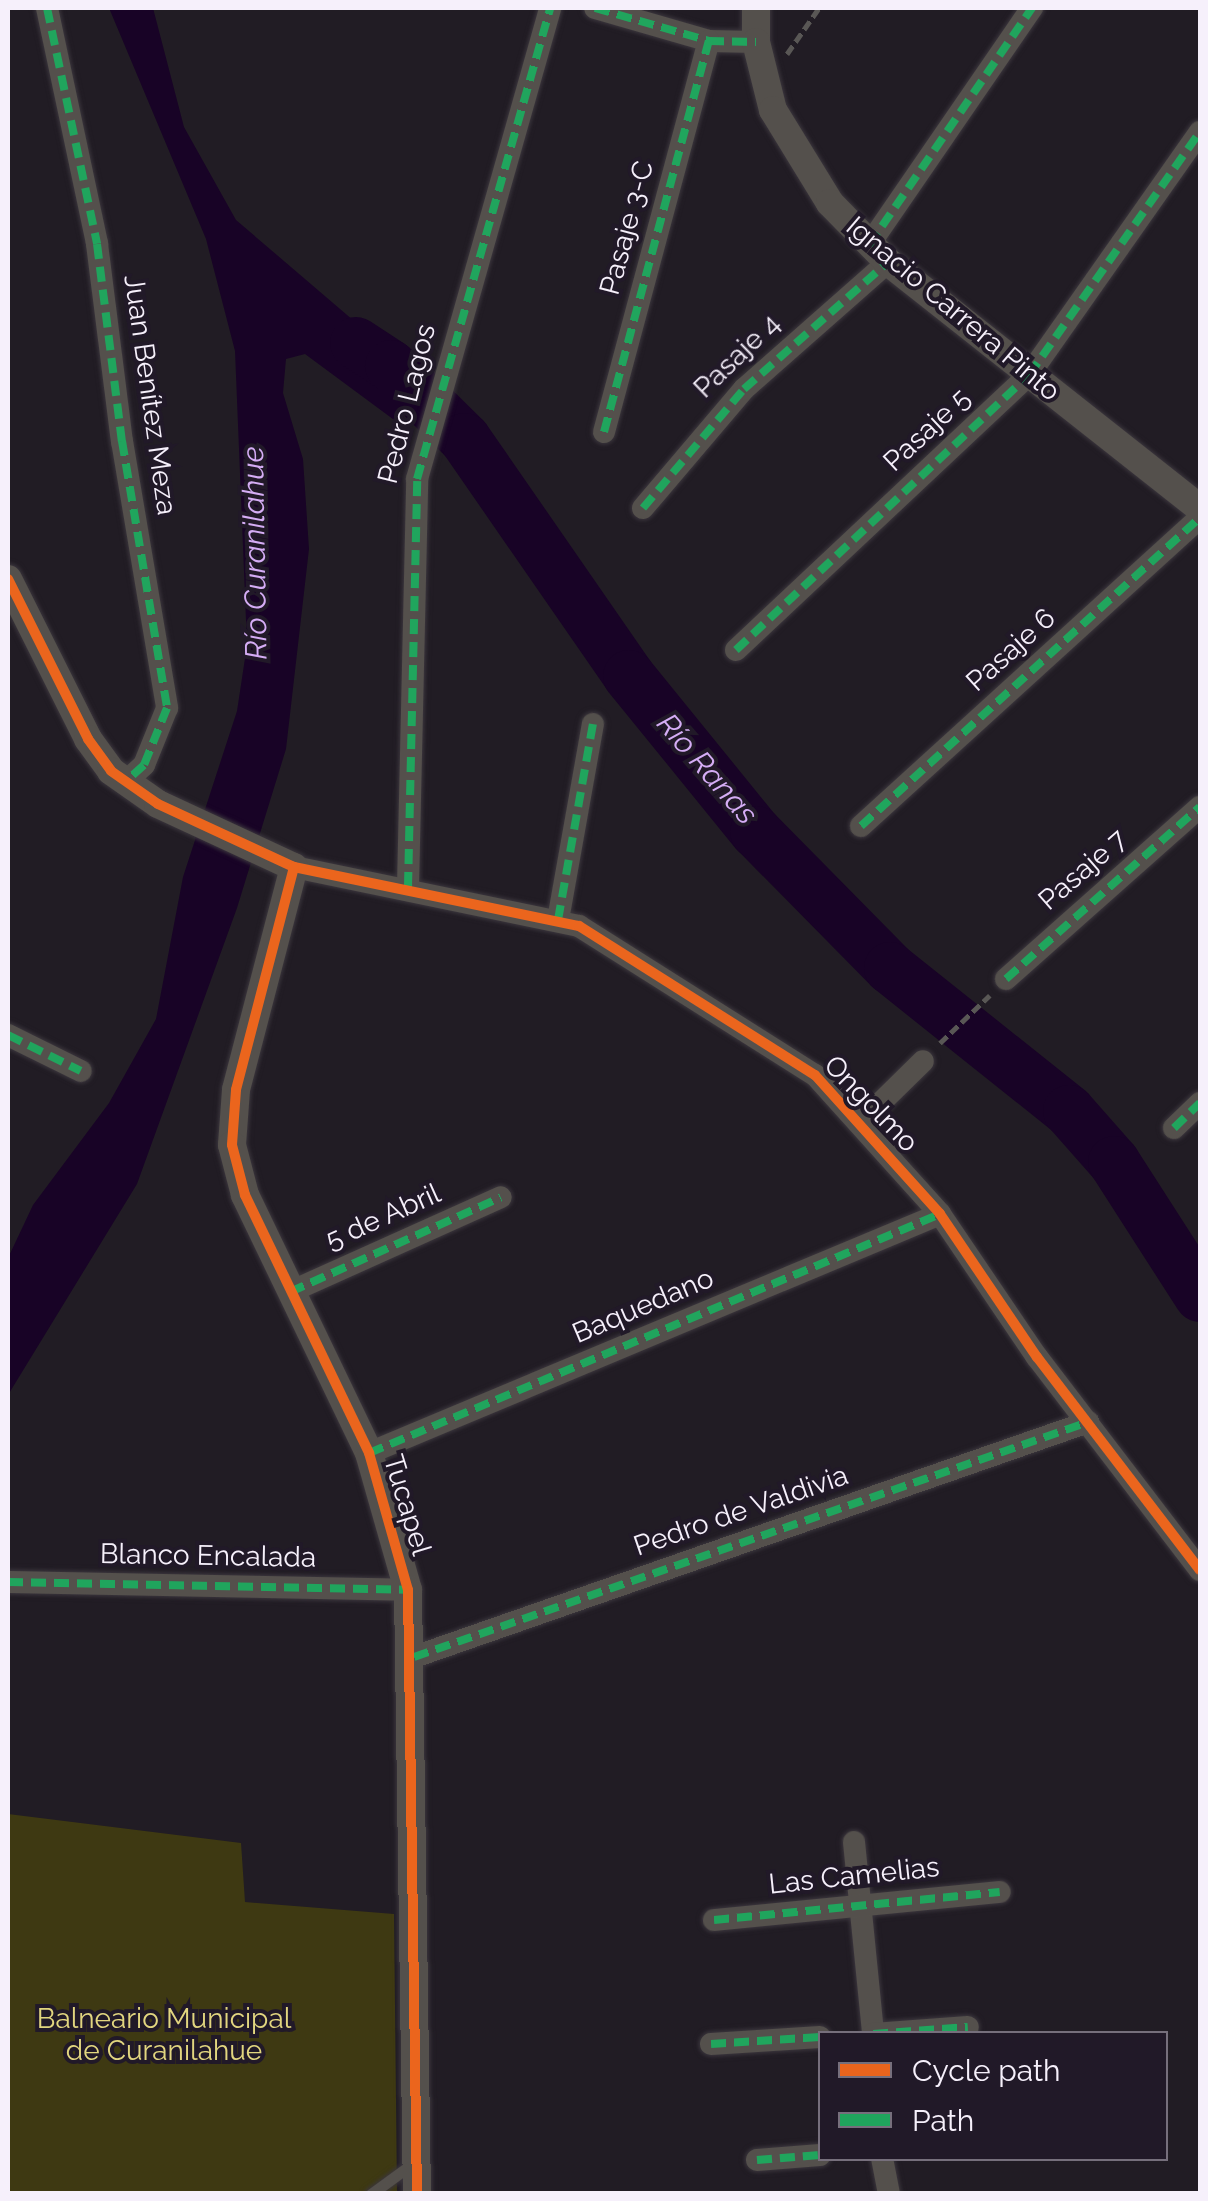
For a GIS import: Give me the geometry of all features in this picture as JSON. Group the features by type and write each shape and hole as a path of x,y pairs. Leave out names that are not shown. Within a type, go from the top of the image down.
{"street":[{"name":"Juan Benítez Meza","path":"47,8 97,244 122,442 167,708 151,752 125,782"},
{"name":"Pedro Lagos","path":"408,887 418,632 414,504 444,371 550,8"},
{"path":"595,8 709,40 756,42"},
{"name":"Ignacio Carrera Pinto","path":"756,8 756,42 766,85 806,173 879,254 1200,508"},
{"name":"Pasaje 4","path":"643,508 744,389 879,254 1032,8"},
{"name":"Pasaje 3-C","path":"604,432 709,40"},
{"name":"Pasaje 5","path":"736,650 1029,375 1200,132"},
{"name":"Pasaje 6","path":"861,826 1200,518"},
{"path":"8,579 88,739 125,782 158,804 285,863"},
{"path":"558,920 592,724"},
{"name":"Pasaje 7","path":"1006,979 1200,807"},
{"name":"Ongolmo","path":"285,863 558,920 601,939 790,1056 860,1123 940,1214 1088,1422 1200,1570"},
{"name":"Tucapel","path":"285,863 232,1117 241,1183 369,1453 408,1590 414,1657 417,2194"},
{"path":"8,1035 81,1071"},
{"path":"860,1123 923,1061"},
{"path":"1174,1128 1200,1103"},
{"name":"5 de Abril","path":"290,1292 501,1197"},
{"name":"Baquedano","path":"369,1453 940,1214"},
{"name":"Pedro de Valdivia","path":"414,1657 1088,1422"},
{"name":"Blanco Encalada","path":"8,1582 408,1590"},
{"path":"854,1842 873,2031"},
{"name":"Las Camelias","path":"714,1920 1000,1892"},
{"path":"914,2031 968,2027"},
{"path":"711,2044 818,2037"},
{"path":"757,2160 818,2155"},
{"path":"883,2161 889,2194"}],"lane":[{"path":"371,2194 414,2163"}],"path":[{"path":"766,85 820,8"},
{"path":"923,1061 1006,979"}],"green space":[{"name":"Balneario Municipal de Curanilahue","path":"8,1814 241,1843 245,1902 394,1914 397,2193 8,2194"}],"water":[{"name":"Río Curanilahue","path":"109,8 153,8 184,127 236,220 416,374 401,425 305,354 286,359 283,393 303,459 309,549 286,749 237,908 137,1184 8,1395 8,1258 33,1205 109,1103 156,1019 183,877 237,711 247,645 235,351 206,239"}],"waterway":[{"name":"Río Ranas","path":"356,343 391,366 465,439 629,676 756,832 890,968 1069,1111 1114,1162 1200,1296"}],"marked path":[{"path":"47,8 97,244 122,441 167,708 144,765 125,782"},
{"path":"408,887 417,479 550,8"},
{"path":"595,8 709,41 756,42"},
{"path":"869,245 1032,8"},
{"path":"604,432 709,41"},
{"path":"736,650 1029,375 1200,132"},
{"path":"643,508 744,389 888,262"},
{"path":"861,826 1200,518"},
{"path":"558,920 593,724"},
{"path":"1006,979 1200,807"},
{"path":"8,1035 81,1071"},
{"path":"1174,1128 1200,1103"},
{"path":"290,1292 501,1197"},
{"path":"369,1453 940,1214"},
{"path":"414,1657 1088,1422"},
{"path":"8,1582 408,1590"},
{"path":"714,1920 1000,1892"},
{"path":"914,2031 968,2027"},
{"path":"711,2044 818,2037"},
{"path":"757,2160 818,2155"}],"cycle path":[{"path":"8,579 88,739 111,771 158,804 294,867 579,926 815,1075 940,1214 1037,1357 1200,1570"},
{"path":"294,867 236,1090 232,1145 245,1195 369,1453 408,1590 417,2194"}]}
